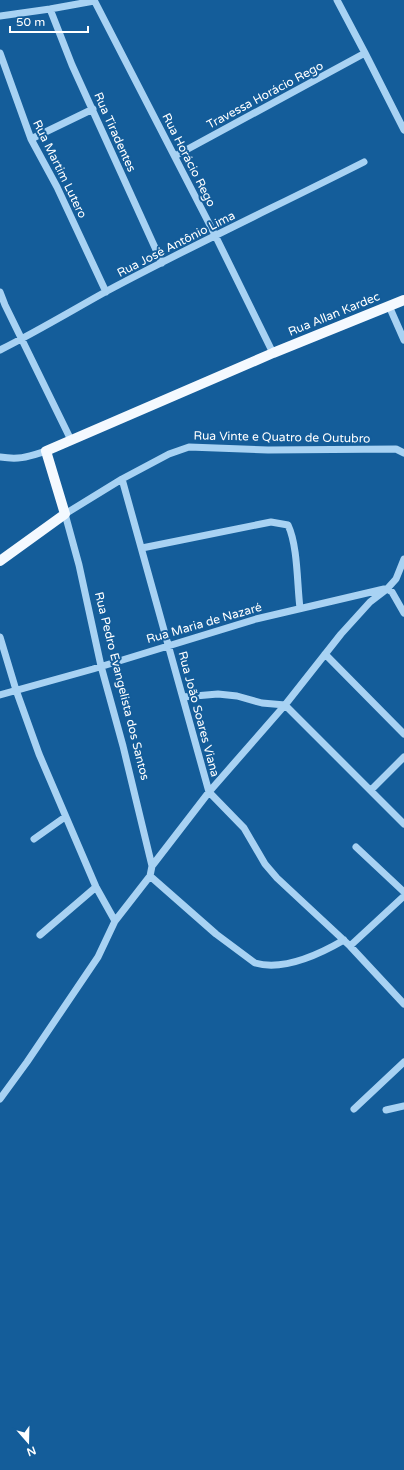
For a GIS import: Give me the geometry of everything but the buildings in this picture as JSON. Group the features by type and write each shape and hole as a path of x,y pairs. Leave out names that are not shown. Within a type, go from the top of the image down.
{"main road":[{"name":"Rua Allan Kardec","path":"273,353 390,310 404,300"},
{"path":"0,561 65,514 46,451 273,353"}],"street":[{"path":"0,16 50,9 94,0"},
{"name":"Rua Horácio Rego","path":"94,0 175,156 273,353"},
{"path":"337,0 404,130"},
{"name":"Rua Tiradentes","path":"50,9 72,65 162,263"},
{"name":"Rua Martim Lutero","path":"0,53 31,138 57,187 106,292"},
{"name":"Travessa Horácio Rego","path":"175,156 365,53"},
{"path":"31,138 93,109"},
{"name":"Rua José Antônio Lima","path":"0,350 215,235 364,162"},
{"path":"0,292 71,440"},
{"path":"390,310 404,326"},
{"path":"390,310 404,340"},
{"name":"Rua Vinte e Quatro de Outubro","path":"65,514 122,479 169,454 189,447 268,450 396,449 404,447"},
{"name":"Rua Vinte e Quatro de Outubro","path":"396,449 404,453"},
{"path":"0,457 14,459 25,458 46,451"},
{"name":"Rua João Soares Viana","path":"122,479 209,792 244,828 265,864 277,878 344,940 404,1004"},
{"name":"Rua Pedro Evangelista dos Santos","path":"65,514 79,565 101,666 123,746 152,866"},
{"path":"142,548 271,522 288,525 291,532 300,608"},
{"path":"0,1099 27,1062 98,957 115,920 150,876 152,866 209,792 285,705 359,614 388,589 396,579 404,559"},
{"path":"388,589 392,592 404,613"},
{"name":"Rua Maria de Nazaré","path":"0,695 256,619 388,589"},
{"path":"0,637 16,690 39,754 96,887 115,920"},
{"path":"325,654 404,734"},
{"path":"183,697 218,694 238,696 262,703 285,705 404,824"},
{"path":"371,790 404,757"},
{"path":"34,839 65,817"},
{"path":"356,847 404,892"},
{"path":"150,876 216,934 255,963 271,965 303,959 330,948 344,940"},
{"path":"40,935 96,887"},
{"path":"350,946 404,896"},
{"path":"354,1109 404,1062"},
{"path":"386,1110 404,1106"}]}
